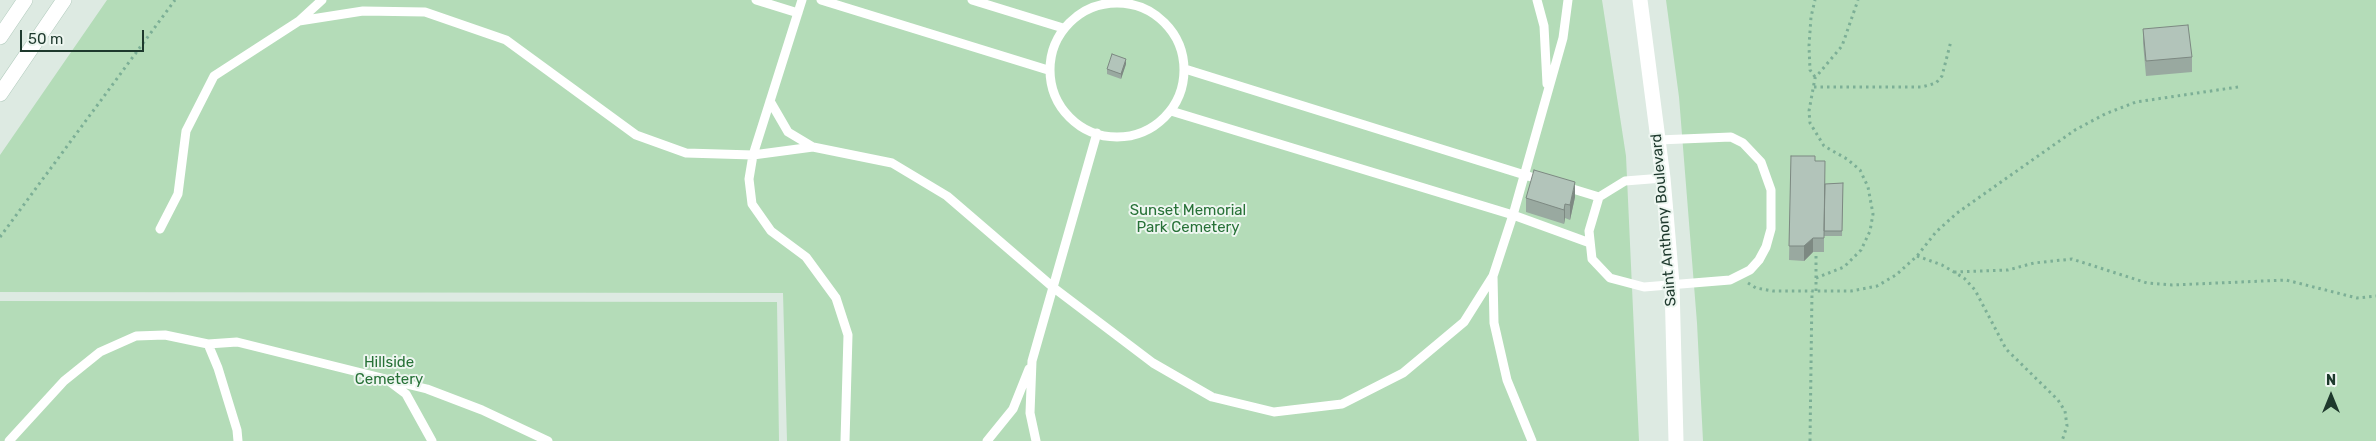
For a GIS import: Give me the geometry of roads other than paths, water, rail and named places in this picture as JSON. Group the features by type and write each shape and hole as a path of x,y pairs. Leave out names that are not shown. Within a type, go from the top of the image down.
{"street":[{"path":"0,37 25,0"},
{"path":"0,94 64,0"},
{"name":"Saint Anthony Boulevard","path":"1640,0 1663,178 1672,284 1676,441"}],"lane":[{"path":"160,229 178,194 186,131 214,76 299,21 322,0"},
{"path":"756,0 798,13"},
{"path":"802,0 753,155 749,179 752,204 771,231 806,257 836,298 848,335 846,441"},
{"path":"821,0 1048,70"},
{"path":"972,0 1062,28"},
{"path":"1538,0 1544,26 1548,92"},
{"path":"299,21 363,11 425,12 506,40 636,135 686,153 753,155 813,148 892,163 947,196 1054,288 1153,363 1212,397 1274,412 1342,404 1403,373 1464,322 1492,276 1513,215 1564,38 1568,0"},
{"path":"1135,2 1147,9 1170,28 1184,58 1185,69 1181,93 1171,111 1153,128 1134,136 1111,138 1084,130 1060,107 1051,90 1048,70 1051,51 1062,28 1078,14 1099,4 1135,2"},
{"path":"1185,69 1524,175 1599,196"},
{"path":"770,101 788,132 813,148"},
{"path":"1171,111 1513,215 1590,243"},
{"path":"987,441 1013,409 1032,361 1097,134"},
{"path":"1658,140 1731,137 1743,142 1761,162 1771,190 1771,229 1759,260 1739,277 1730,280 1644,287 1610,278 1592,259 1589,231 1599,196 1624,181 1663,178"},
{"path":"1492,276 1494,323 1507,380 1532,441"},
{"path":"9,441 64,381 100,352 136,336 165,335 208,344 237,342 427,389 482,410 548,441"},
{"path":"208,344 218,368 238,430 238,441"},
{"path":"1032,361 1030,413 1036,441"},
{"path":"386,379 406,394 432,441"},
{"path":"846,423 854,441"}],"park label":[{"name":"Sunset Memorial Park Cemetery","path":"1188,220"},
{"name":"Hillside Cemetery","path":"389,372"}]}
